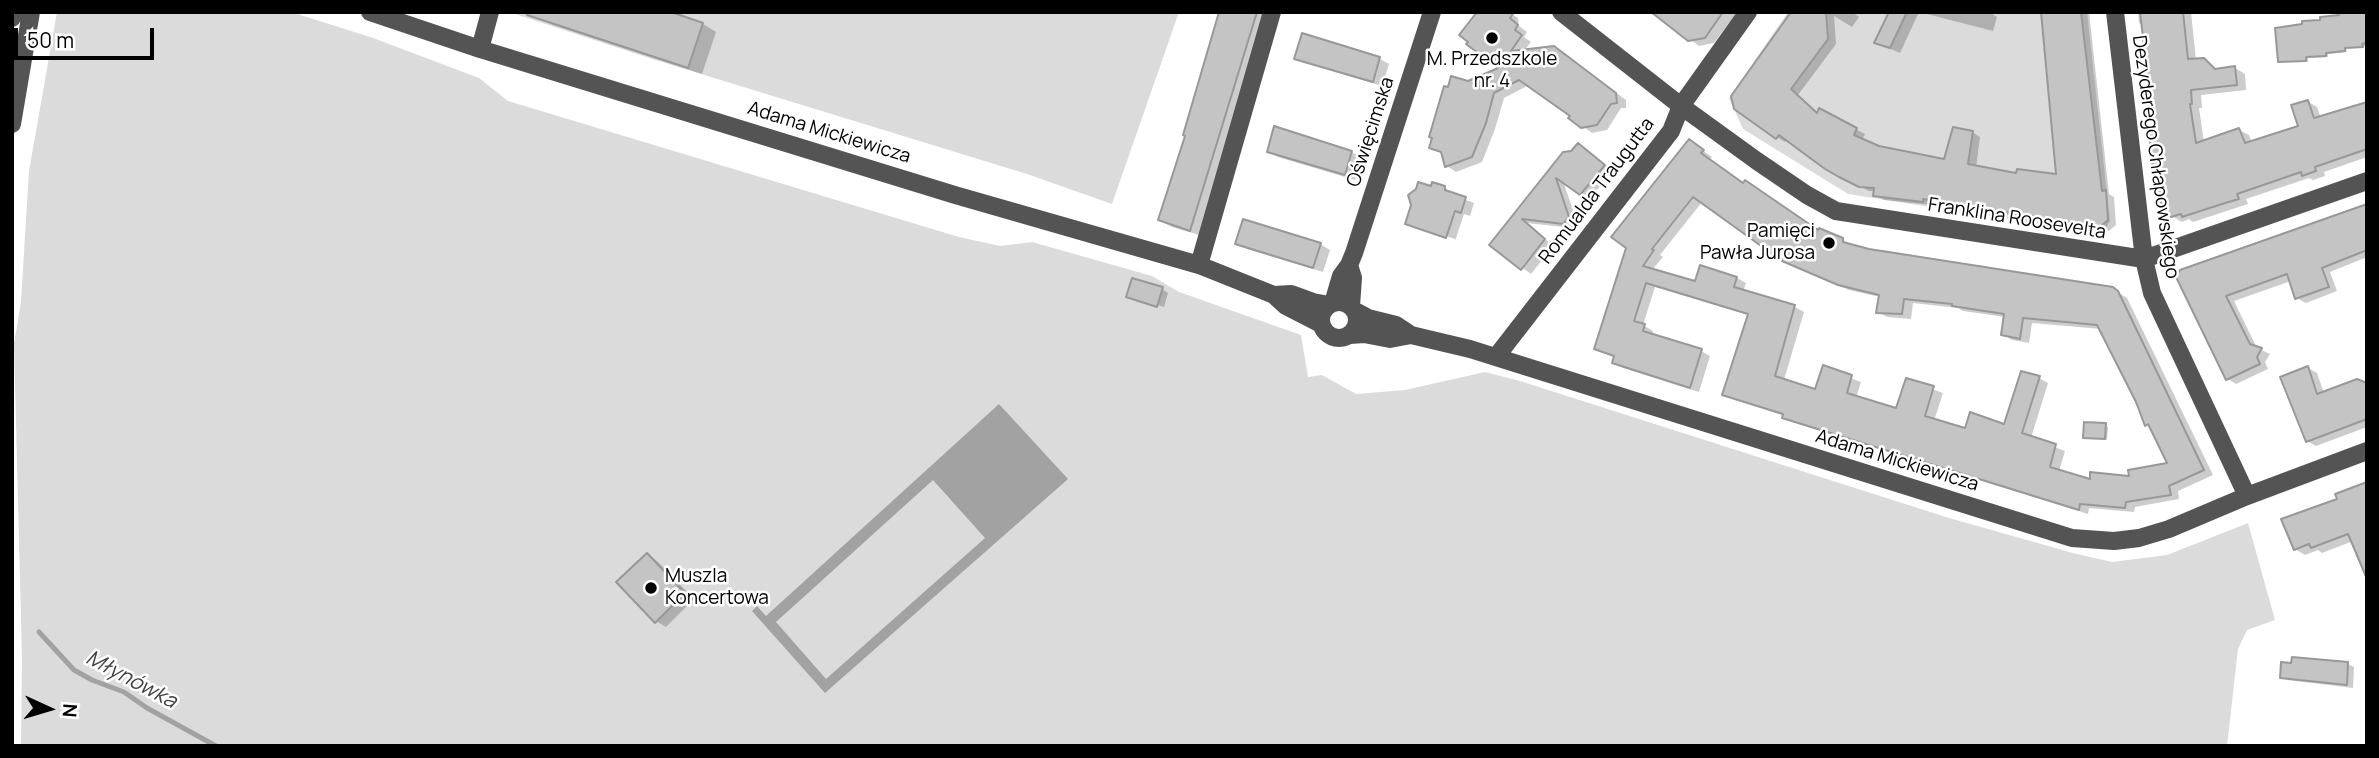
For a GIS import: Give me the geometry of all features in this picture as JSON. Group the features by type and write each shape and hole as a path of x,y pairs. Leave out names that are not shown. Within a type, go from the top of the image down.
{"street":[{"path":"12,18 14,12"},
{"path":"12,124 31,12"},
{"name":"Adama Mickiewicza","path":"370,12 955,195 1199,265 1274,295 1286,306 1321,324"},
{"path":"480,48 490,12"},
{"path":"1199,265 1272,12"},
{"name":"Oświęcimska","path":"1331,304 1341,276 1349,265 1432,12"},
{"name":"Franklina Roosevelta","path":"1561,12 1681,106 1807,195 1836,211 2144,259 2367,181"},
{"name":"Romualda Traugutta","path":"1496,357 1671,131 1681,106 1748,12"},
{"name":"Dezyderego Chłapowskiego","path":"2115,12 2144,259 2152,293 2247,496"},
{"name":"Oświęcimska","path":"1349,265 1353,278 1353,309"},
{"name":"Adama Mickiewicza","path":"1274,295 1291,293 1313,302 1331,304"},
{"path":"1341,302 1353,309 1357,323 1350,334 1343,338 1332,337 1324,331 1321,324 1322,312 1331,304 1341,302"},
{"name":"Adama Mickiewicza","path":"1353,309 1368,318 1396,325 1411,335 1496,357 2073,538 2114,541 2139,538 2169,529 2247,496 2367,451"},
{"name":"Adama Mickiewicza","path":"1350,334 1390,339 1411,335"}],"shaded area":[{"path":"57,12 291,12 373,38 479,78 508,101 959,237 1000,246 1032,242 1152,276 1179,292 1301,335 1308,377 1322,375 1356,394 1405,390 1485,372 1949,518 2112,562 2167,555 2248,523 2275,620 2247,630 2238,649 2227,746 21,746 22,659 14,344 21,302 29,171"},
{"path":"509,12 1179,12 1112,204 1027,174 649,58"},
{"path":"1788,12 2087,12 2110,221 2102,234 1848,194 1743,129 1729,98"},
{"path":"999,404 1068,479 825,693 752,611 757,606 766,616","holes":["933,480 985,538 826,679 776,622"]}],"building":[{"path":"527,12 671,12 703,23 688,68 527,15"},
{"path":"1219,12 1257,12 1190,231 1158,220 1185,136 1183,135"},
{"path":"1477,12 1514,12 1510,18 1518,25 1515,30 1522,35 1511,51 1554,46 1616,93 1617,103 1611,104 1597,125 1581,128 1568,118 1570,116 1519,80 1494,93 1486,123 1472,157 1445,167 1441,152 1429,148 1432,138 1429,137 1444,86 1448,87 1451,76 1468,81 1498,68 1466,44 1468,42 1459,35"},
{"path":"1651,12 1723,12 1705,38 1688,41"},
{"path":"1791,12 1826,12 1828,39 1791,89 1817,113 1819,108 1857,128 1854,135 1879,146 1944,159 1953,127 1973,131 1968,164 2016,173 2017,169 2056,174 2041,12 2081,12 2102,191 2106,190 2108,220 2100,227 1923,199 1923,202 1873,196 1874,188 1859,187 1825,169 1779,135 1776,139 1734,109 1731,96"},
{"path":"1889,12 1907,12 1890,48 1874,43"},
{"path":"2140,12 2183,12 2188,59 2204,58 2215,69 2235,66 2237,85 2191,90 2190,104 2196,143 2239,128 2245,143 2298,126 2291,105 2308,100 2314,118 2367,102 2367,149 2315,167 2316,171 2302,176 2301,172 2237,194 2239,199 2182,217 2181,214 2171,217 2162,212 2161,202 2156,203 2149,132 2154,132"},
{"path":"2339,12 2367,12 2367,43 2362,44 2363,47 2345,48 2345,51 2326,53 2326,56 2306,57 2306,61 2278,62 2275,28 2302,24 2302,21 2320,20 2320,17 2339,15"},
{"path":"1302,33 1380,57 1373,82 1294,59"},
{"path":"1274,126 1352,151 1345,175 1267,152"},
{"path":"1689,139 1704,150 1701,153 1743,183 1745,180 1818,230 1819,228 1843,238 1843,242 1869,249 2113,287 2118,291 2204,470 2169,486 2171,495 2126,502 2125,508 2080,504 2079,510 1782,418 1783,414 1722,395 1748,314 1646,283 1634,321 1645,324 1643,331 1702,349 1690,388 1612,363 1614,356 1594,349 1626,248 1611,237","holes":["1693,197 1782,261 1838,285 1879,295 1876,313 1902,314 1904,299 1952,304 2004,314 2001,335 2020,339 2023,318 2097,325 2136,402 2145,426 2148,424 2167,463 2128,470 2129,476 2090,472 2090,479 2050,467 2056,444 2022,433 2040,376 2021,371 2004,424 1970,412 1965,428 1925,416 1934,386 1906,378 1896,408 1847,393 1852,375 1823,365 1815,389 1775,376 1795,305 1734,287 1737,277 1700,265 1695,281 1643,266 1654,250 1652,249"]},
{"path":"1578,143 1605,165 1580,195 1556,178 1569,217 1563,224 1522,219 1545,239 1521,270 1489,245 1563,152 1571,151"},
{"path":"1418,182 1445,186 1445,190 1466,197 1461,213 1455,211 1446,238 1405,224 1411,205 1408,195 1416,189"},
{"path":"2367,204 2367,250 2322,268 2329,287 2295,299 2287,274 2226,296 2250,344 2262,348 2257,357 2260,364 2226,380 2176,277 2180,270"},
{"path":"1243,219 1321,243 1313,268 1235,244"},
{"path":"1132,278 1163,287 1157,307 1126,297"},
{"path":"2308,366 2317,394 2357,379 2367,383 2367,419 2306,442 2280,377"},
{"path":"2084,422 2106,423 2105,439 2083,438"},
{"path":"2367,482 2367,579 2348,534 2311,548 2309,544 2294,550 2281,519 2337,499 2335,494"},
{"name":"Muszla Koncertowa","path":"647,553 685,593 655,623 616,582"},
{"path":"2292,657 2348,662 2347,685 2280,678 2281,662 2291,663"}],"waterway":[{"name":"Młynówka","path":"39,632 74,670 124,692 147,708 216,746"}],"place":[{"name":"M. Przedszkole nr. 4","path":"1492,38"},
{"name":"Pamięci Pawła Jurosa","path":"1829,243"},
{"name":"Muszla Koncertowa","path":"651,588"}]}
